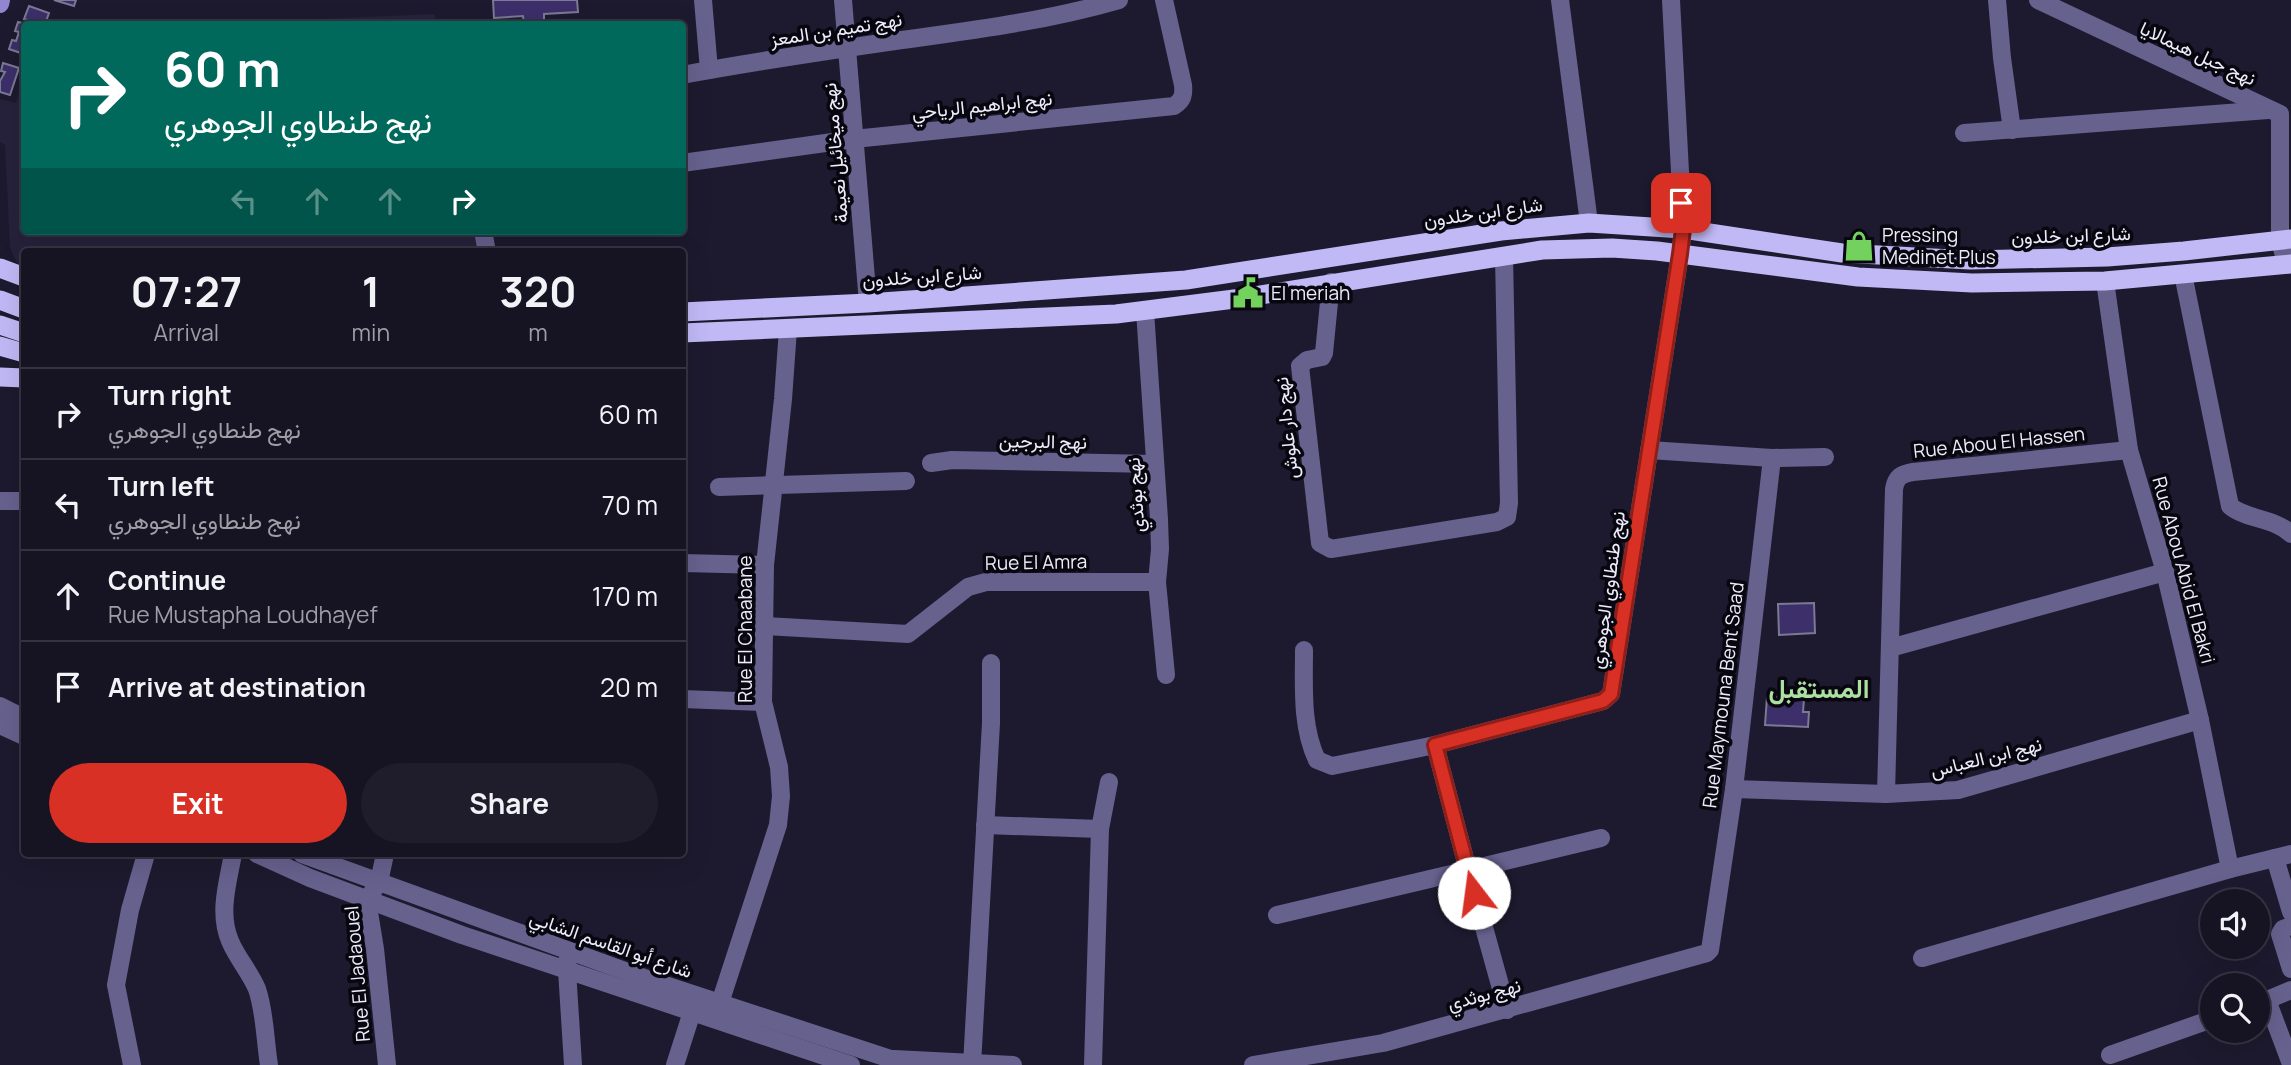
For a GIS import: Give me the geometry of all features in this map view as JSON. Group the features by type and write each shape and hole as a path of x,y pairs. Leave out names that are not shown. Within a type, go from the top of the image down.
{"highway":[{"name":"شارع ابن خلدون","path":"686,312 869,303 1186,280 1501,231 1589,223 1683,229 1842,253 1970,260 2107,257 2285,239"},
{"path":"686,333 1075,317 1145,311 1542,250 1575,248 1612,248 1680,254 1870,278 1972,284 2105,281 2289,264"},
{"path":"0,268 21,276"},
{"path":"0,300 21,308"},
{"path":"0,325 21,332"},
{"path":"0,346 21,353"},
{"path":"0,377 21,378"}],"street":[{"path":"703,0 709,70"},
{"name":"نهج ميخائيل نعيمة","path":"843,0 869,303"},
{"name":"نهج تميم بن المعز","path":"686,74 1053,17 1119,0"},
{"name":"نهج ابراهيم الرياحي","path":"686,162 854,139 1174,106 1181,102 1184,94 1164,0"},
{"path":"1560,0 1589,223"},
{"name":"نهج طنطاوي الجوهري","path":"1435,745 1609,698 1614,687 1683,229 1671,0"},
{"path":"1997,0 2012,130"},
{"name":"نهج جبل هيمالايا","path":"2038,0 2281,113"},
{"path":"1964,133 2281,113 2285,239 2289,264"},
{"name":"نهج دار علوش","path":"1331,282 1324,353 1322,357 1307,360 1300,366 1320,543 1331,549 1497,522 1507,517 1509,503 1504,256"},
{"path":"2183,274 2230,506 2236,511 2278,525 2291,534"},
{"name":"Rue Abou Abid El Bakri","path":"2105,281 2129,450 2165,572 2200,720 2230,869"},
{"name":"نهج بوثدي","path":"1145,311 1160,549 1157,582 1166,676"},
{"name":"Rue El Chaabane","path":"720,1003 778,825 781,796 779,767 763,702 765,565 788,329"},
{"path":"1649,450 1772,458 1825,457"},
{"name":"Rue Abou El Hassen","path":"1886,794 1896,479 1913,472 2129,450"},
{"name":"Rue Maymouna Bent Saad","path":"1714,938 1772,458"},
{"name":"نهج البرجين","path":"931,463 952,460 1154,464"},
{"path":"719,487 906,481"},
{"path":"0,501 21,501"},
{"path":"686,563 765,565"},
{"path":"1890,648 2165,572"},
{"name":"Rue El Amra","path":"765,626 908,634 968,587 986,582 1157,582"},
{"path":"1304,650 1305,714 1317,760 1332,766 1435,745 1507,1010"},
{"path":"972,1064 992,723 991,663"},
{"path":"686,699 763,702"},
{"path":"0,706 21,711"},
{"name":"نهج ابن العباس","path":"1734,789 1886,794 1958,790 2200,720"},
{"path":"0,725 21,735"},
{"path":"1093,1065 1100,829 1109,782"},
{"path":"985,825 1100,829"},
{"path":"1277,915 1601,838"},
{"path":"1922,958 2283,856 2291,912"},
{"path":"132,1065 116,985 130,910 145,857"},
{"path":"232,857 226,891 226,924 229,940 250,975 259,998 269,1065"},
{"name":"شارع أبو القاسم الشابي","path":"264,857 367,900 852,1065"},
{"name":"شارع أبو القاسم الشابي","path":"310,857 569,951 909,1065"},
{"path":"379,882 384,857"},
{"name":"Rue El Jadaouel","path":"379,882 367,900 387,1065"},
{"path":"2291,926 2283,929 2280,934 2291,969"},
{"name":"نهج بوثدي","path":"1253,1065 1384,1043 1507,1010 1707,953 1714,938"},
{"path":"569,951 567,970 573,1065"},
{"path":"2270,998 2291,990"},
{"path":"675,1065 692,1012"},
{"path":"2270,1018 2291,1064"},
{"path":"2110,1055 2200,1023"},
{"path":"891,1059 1013,1065"}],"shaded area":[{"path":"434,14 436,21 279,21"},
{"path":"21,86 21,235 480,235 482,248 21,248 21,268 10,248 5,145 0,142 0,99 16,103"}],"building":[{"path":"54,0 76,0 74,6"},
{"path":"493,0 577,0 578,12 544,14 544,21 524,21 523,16 494,18"},
{"path":"29,6 49,13 46,21 24,19"},
{"path":"18,22 21,23 21,53 9,49 19,32 15,31"},
{"path":"3,63 19,68 10,95 0,92 0,81 5,72 1,71"},
{"path":"1814,603 1815,633 1779,635 1778,604"},
{"path":"1767,697 1804,699 1803,712 1809,712 1808,727 1765,725"}],"place":[{"name":"Pressing Medinet Plus","path":"1859,246"},
{"name":"El meriah","path":"1248,293"}],"district":[{"name":"المستقبل","path":"1819,689"}],"route":[{"path":"1474,893 1435,745 1603,701 1611,694 1680,254 1683,229 1681,203"}]}
